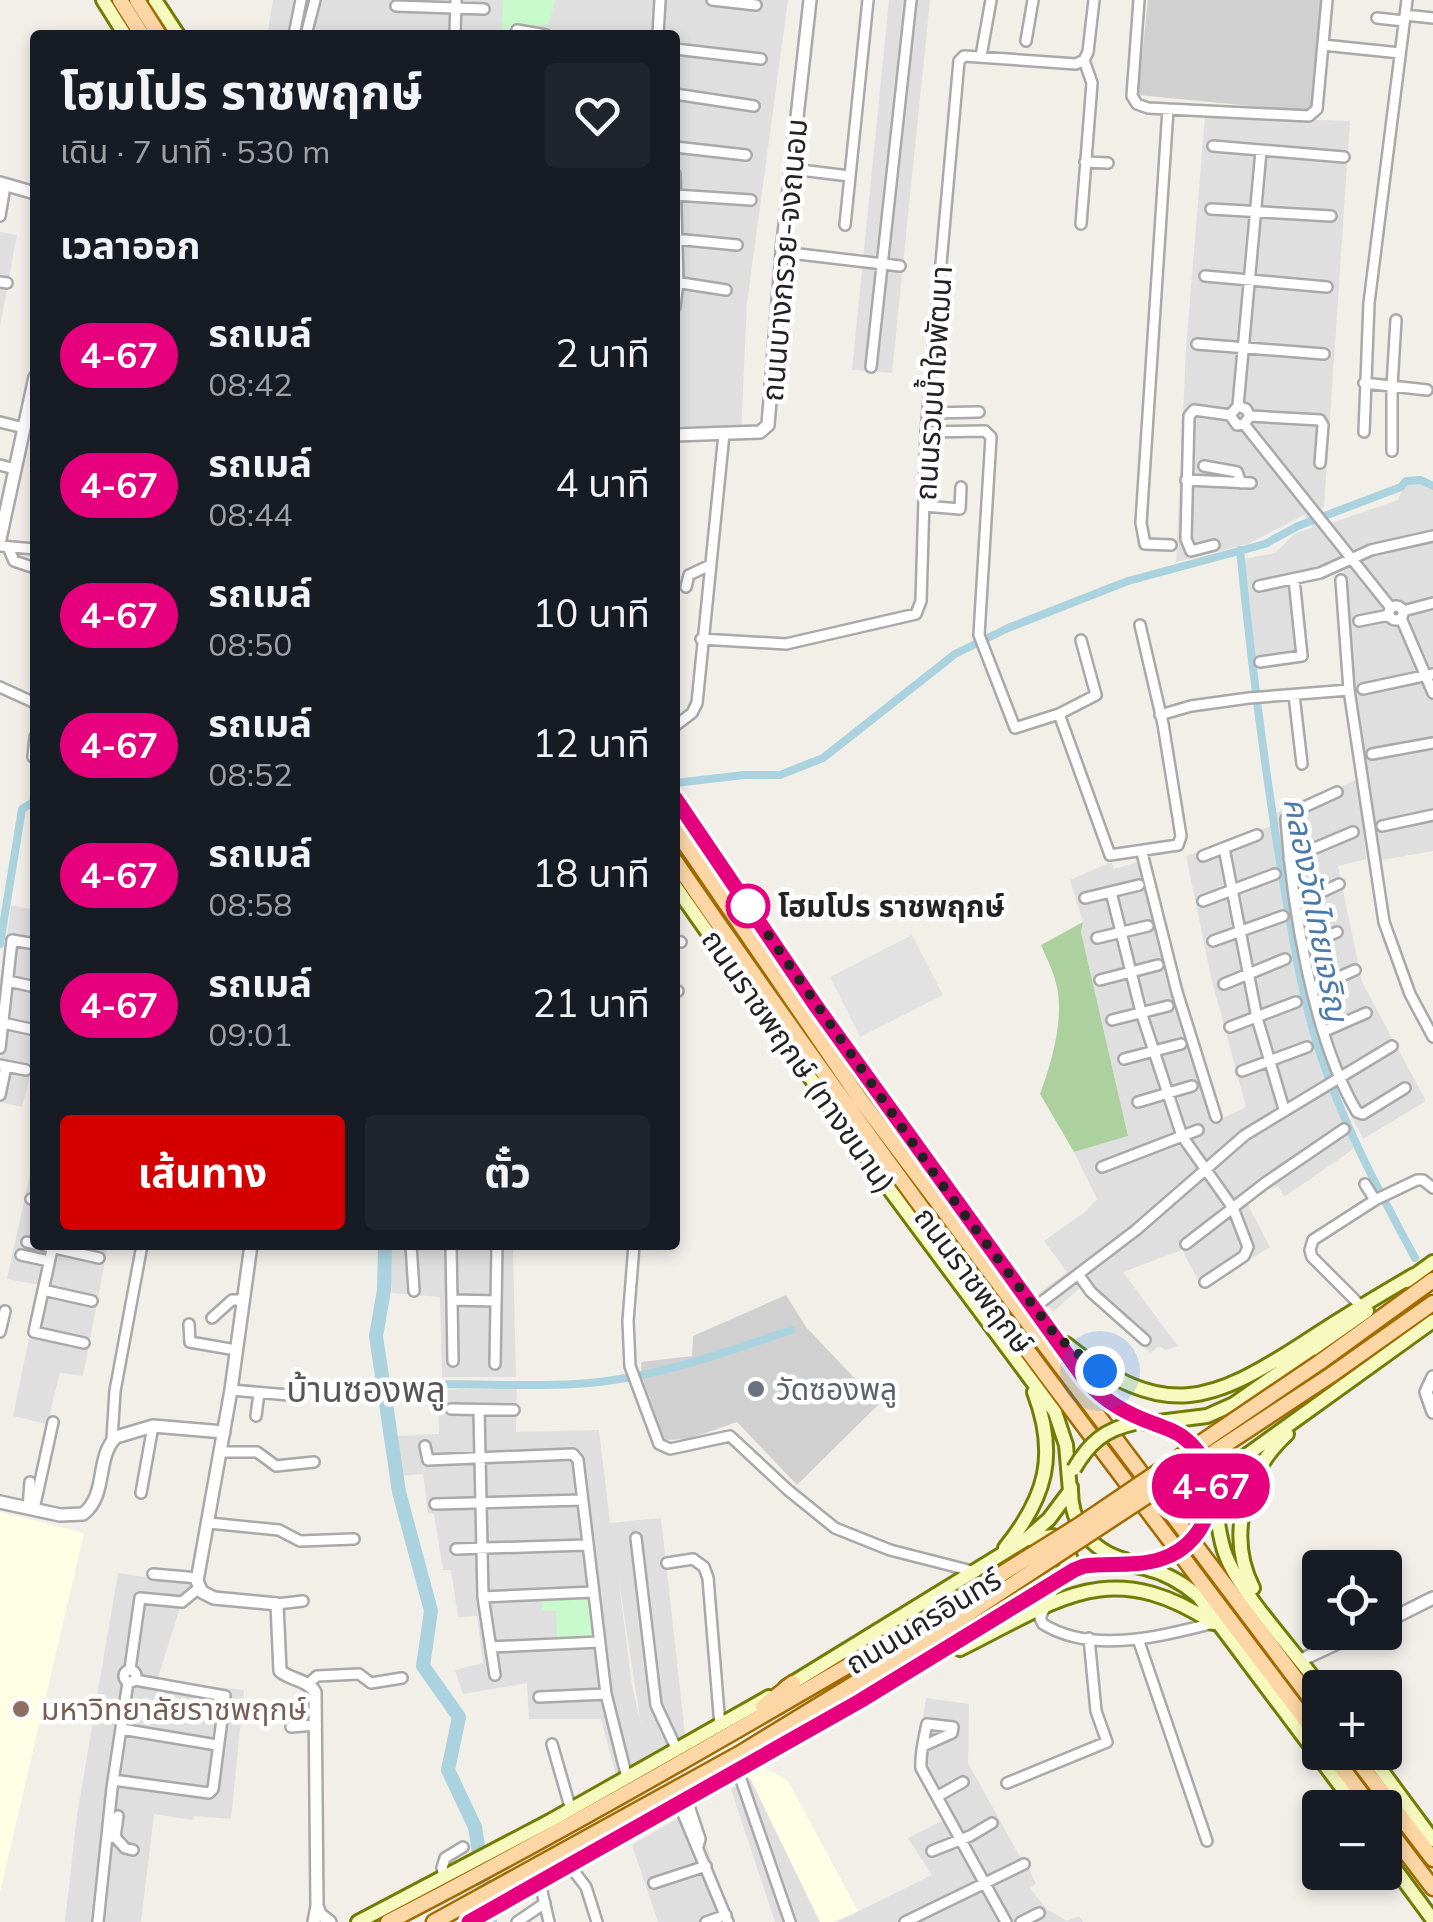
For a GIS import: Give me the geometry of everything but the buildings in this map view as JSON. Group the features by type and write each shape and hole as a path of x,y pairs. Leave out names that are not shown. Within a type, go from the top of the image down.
{"main road":[{"path":"102,0 122,30"},
{"path":"120,0 139,30"},
{"path":"137,0 157,30"},
{"path":"155,0 175,30"},
{"name":"ถนนราชพฤกษ์ (ทางขนาน)","path":"680,805 940,1182 1101,1398 1153,1424"},
{"name":"ถนนราชพฤกษ์","path":"680,836 968,1246 1302,1687"},
{"name":"ถนนราชพฤกษ์","path":"680,868 792,1032 925,1215 1302,1715"},
{"name":"ถนนราชพฤกษ์ (ทางขนาน)","path":"681,902 1062,1425 1070,1491"},
{"path":"760,955 774,960 808,1002 816,1006"},
{"path":"792,1032 815,1085"},
{"path":"1343,1790 1186,1586 1104,1552 1092,1543 1073,1512 1070,1491 1074,1470 1084,1450 1100,1435 1134,1423 1207,1416 1234,1404 1433,1262"},
{"path":"1056,1336 1114,1380 1138,1390 1183,1395 1228,1386 1246,1378 1414,1276"},
{"name":"ถนนนครอินทร์","path":"388,1922 490,1870 724,1731 952,1605 1078,1526 1320,1362 1433,1280"},
{"name":"ถนนนครอินทร์","path":"434,1922 739,1754 960,1619 1331,1375 1433,1303"},
{"path":"1137,1563 1178,1552 1195,1538 1228,1472 1433,1321"},
{"path":"996,1560 1030,1510 1046,1470 1042,1414 1030,1380"},
{"path":"1234,1404 1224,1428 1225,1437 1230,1444 1242,1448 1259,1446"},
{"path":"1268,1616 1245,1572 1239,1551 1241,1518 1249,1488 1262,1463 1318,1404"},
{"path":"1153,1424 1170,1429 1198,1452 1207,1468 1221,1542 1231,1568 1308,1670"},
{"name":"ถนนนครอินทร์","path":"793,1683 1026,1540 1050,1519 1070,1491"},
{"path":"1026,1540 1054,1536 1066,1545 1070,1557 1060,1577"},
{"name":"ถนนนครอินทร์","path":"472,1920 890,1684 1060,1577 1084,1566 1137,1563"},
{"path":"890,1684 1045,1604 1080,1592 1126,1588 1171,1599 1220,1627"},
{"path":"724,1731 793,1683"},
{"name":"ถนนนครอินทร์","path":"358,1922 677,1750 724,1731"},
{"path":"1365,1770 1433,1860"},
{"path":"1382,1770 1433,1840"},
{"path":"1390,1780 1433,1826"},
{"path":"1402,1847 1433,1888"},
{"path":"1402,1867 1433,1908"},
{"path":"1402,1878 1433,1920"}],"street":[{"path":"295,30 300,0"},
{"path":"307,30 315,0"},
{"path":"658,30 660,0"},
{"path":"712,0 756,4"},
{"name":"ถนนบางกรวย-จงถนอม","path":"680,436 760,432 768,425 782,252 810,0"},
{"path":"844,225 868,0"},
{"path":"870,367 911,0"},
{"path":"990,0 981,56 1076,64 1088,52 1094,0"},
{"path":"1026,41 1033,0"},
{"path":"1138,0 1133,101 1148,108 1309,116 1317,109 1327,0"},
{"path":"1364,432 1370,288 1407,0"},
{"path":"454,30 456,4"},
{"path":"396,6 456,4 484,9"},
{"path":"1377,18 1433,18"},
{"path":"1324,44 1400,53"},
{"path":"680,49 761,59"},
{"name":"ถนนรวมน้ำใจพัฒนา","path":"701,639 786,644 916,614 921,601 926,432 958,60 981,56"},
{"path":"1080,224 1092,83 1084,60"},
{"path":"680,95 754,106"},
{"path":"1168,109 1141,524 1145,544 1171,545"},
{"path":"1213,146 1344,157"},
{"path":"680,148 746,155"},
{"path":"1214,545 1191,552 1188,548 1190,412 1230,414 1238,406 1261,151"},
{"path":"1084,162 1108,162"},
{"path":"792,168 850,176"},
{"path":"0,216 3,185 30,192"},
{"path":"680,195 751,200"},
{"path":"1211,209 1332,216"},
{"path":"680,239 737,246"},
{"path":"782,252 900,266"},
{"path":"1204,276 1327,287"},
{"path":"680,283 726,290"},
{"path":"1392,451 1396,320"},
{"path":"1196,344 1324,354"},
{"path":"1364,383 1426,390"},
{"path":"30,401 14,468 5,486 3,544 14,561 30,566"},
{"path":"1238,406 1246,408 1247,420 1311,510 1352,557 1394,620 1433,603"},
{"path":"928,413 980,412"},
{"path":"1230,414 1234,423 1320,420 1324,424 1320,462"},
{"path":"0,422 24,428"},
{"path":"926,432 985,431 992,440 979,635 1015,728 1094,698 1098,692 1081,640"},
{"path":"680,722 697,703 724,434"},
{"path":"0,465 14,468"},
{"path":"1186,480 1246,483 1237,472 1204,466"},
{"path":"924,506 960,509 961,487"},
{"path":"1260,586 1320,573 1352,557 1433,536"},
{"path":"3,544 30,548"},
{"path":"686,587 690,575 708,566"},
{"path":"1260,662 1302,656 1294,579"},
{"path":"1341,580 1349,690 1384,922 1410,994 1433,1037"},
{"path":"1359,621 1390,611"},
{"path":"1402,614 1430,674 1433,693"},
{"path":"1059,714 1110,855 1178,845 1182,836 1140,625"},
{"path":"1363,689 1430,674"},
{"path":"0,687 30,701"},
{"path":"1160,715 1254,697 1349,690"},
{"path":"1294,696 1302,764"},
{"path":"1372,754 1433,743"},
{"path":"1337,792 1286,816 1288,860 1304,946 1338,1078 1354,1106 1362,1114 1405,1088"},
{"path":"1382,826 1433,814"},
{"path":"1288,860 1354,832"},
{"path":"1203,856 1257,835"},
{"path":"1224,848 1257,1018 1284,1109"},
{"path":"1142,853 1216,1117"},
{"path":"1203,901 1274,874"},
{"path":"1085,898 1140,884"},
{"path":"1296,904 1339,884"},
{"path":"1111,892 1141,1012 1182,1136 1233,1208 1243,1229 1248,1252 1205,1282"},
{"path":"1213,941 1283,916"},
{"path":"1097,938 1148,926"},
{"path":"1304,946 1337,932"},
{"path":"0,1048 12,940 30,943"},
{"path":"1224,984 1284,960"},
{"path":"1100,980 1158,965"},
{"path":"1314,988 1356,970"},
{"path":"8,982 30,986"},
{"path":"1230,1028 1296,1002"},
{"path":"1112,1020 1168,1006"},
{"path":"1325,1032 1366,1013"},
{"path":"4,1023 30,1029"},
{"path":"1124,1059 1181,1044"},
{"path":"1242,1071 1307,1046"},
{"path":"1034,1307 1136,1230 1245,1135 1392,1046"},
{"path":"0,1095 3,1066 26,1070"},
{"path":"1138,1102 1192,1086"},
{"path":"1186,1244 1344,1129"},
{"path":"1102,1167 1198,1130"},
{"path":"1361,1306 1312,1257 1313,1240 1417,1180 1433,1188"},
{"path":"1365,1184 1381,1198"},
{"path":"44,1250 49,1261 34,1332 84,1342"},
{"path":"66,1250 98,1258"},
{"path":"0,1502 70,1516 90,1509 112,1439 114,1391 141,1250"},
{"path":"113,1780 209,1793 213,1789 225,1696 132,1681 123,1674 130,1669 140,1598 182,1602 198,1583 250,1250"},
{"path":"410,1250 414,1291"},
{"path":"451,1250 454,1361"},
{"path":"495,1364 496,1250"},
{"path":"634,1250 628,1320 630,1367 659,1444 670,1449 730,1436 835,1528 890,1550 976,1572"},
{"path":"22,1255 49,1261"},
{"path":"1078,1274 1090,1292 1145,1340"},
{"path":"43,1290 92,1301"},
{"path":"212,1318 232,1300 243,1300"},
{"path":"454,1300 496,1302"},
{"path":"0,1332 5,1310"},
{"path":"188,1324 190,1342 236,1350"},
{"path":"1432,1408 1426,1392 1433,1377"},
{"path":"231,1390 301,1396"},
{"path":"256,1416 259,1393"},
{"path":"452,1410 514,1410"},
{"path":"478,1410 484,1597 495,1675"},
{"path":"31,1509 53,1422"},
{"path":"112,1439 153,1426 224,1432"},
{"path":"142,1493 153,1426"},
{"path":"425,1446 428,1460 573,1454 578,1460 606,1694 627,1778"},
{"path":"221,1452 257,1452 276,1466 314,1462"},
{"path":"30,1482 31,1509"},
{"path":"435,1504 582,1500"},
{"path":"209,1523 279,1530 300,1541 354,1539"},
{"path":"636,1538 656,1705 677,1750"},
{"path":"456,1549 587,1545"},
{"path":"667,1564 693,1559 704,1566 724,1731"},
{"path":"947,1565 952,1587"},
{"path":"153,1574 198,1583 214,1598 277,1604 303,1601"},
{"path":"1060,1577 1040,1618 1048,1627 1089,1638 1138,1638 1220,1627"},
{"path":"484,1597 594,1592"},
{"path":"1402,1614 1433,1598"},
{"path":"277,1604 280,1671 291,1680 308,1684 314,1692 314,1922"},
{"path":"1007,1783 1108,1742 1096,1710 1089,1638"},
{"path":"1138,1638 1208,1841"},
{"path":"491,1646 600,1642"},
{"path":"1301,1660 1322,1650"},
{"path":"308,1684 317,1676 359,1674 371,1683 402,1678"},
{"path":"98,1922 111,1838 113,1780 132,1681"},
{"path":"540,1697 606,1694"},
{"path":"291,1728 316,1725"},
{"path":"122,1729 217,1745"},
{"path":"552,1744 571,1810"},
{"path":"923,1746 922,1768 1006,1922"},
{"path":"738,1771 790,1922"},
{"path":"938,1796 963,1782"},
{"path":"683,1802 700,1838 698,1846 727,1919 706,1922"},
{"path":"111,1838 118,1816"},
{"path":"932,1851 992,1823"},
{"path":"111,1838 133,1850"},
{"path":"444,1878 444,1858 463,1846"},
{"path":"905,1922 1024,1864"},
{"path":"570,1866 586,1887 597,1922"},
{"path":"654,1883 706,1866"},
{"path":"540,1883 549,1922"},
{"path":"516,1922 545,1903"},
{"path":"316,1906 330,1922"},
{"path":"1020,1922 1039,1913"}],"shaded area":[{"path":"273,0 788,0 747,303 741,433 680,426 680,30 268,30"},
{"path":"889,0 930,0 892,373 852,370"},
{"path":"1148,0 1324,0 1312,112 1138,95"},
{"path":"1205,116 1350,121 1324,507 1318,511 1331,523 1398,500 1406,481 1421,480 1433,486 1433,851 1376,861 1353,688 1343,571 1299,581 1305,661 1255,666 1244,559 1275,553 1294,534 1313,527 1304,515 1248,544 1176,562 1186,349"},
{"path":"0,232 17,235 0,326"},
{"path":"1359,779 1366,859 1338,866 1362,982 1426,1101 1363,1139 1337,1087 1330,1089 1356,1141 1352,1150 1284,1197 1278,1186 1245,1199 1270,1247 1203,1289 1182,1250 1123,1272 1178,1346 1166,1350 1159,1346 1150,1353 1080,1288 1053,1312 1038,1294 1067,1272 1044,1241 1097,1199 1074,1152 1128,1136 1081,932 1083,922 1070,880 1111,862 1114,869 1137,862 1213,1123 1246,1107 1211,977 1186,856 1271,826 1295,967 1312,1037 1328,1077 1333,1074 1312,1014 1276,813"},
{"path":"11,905 30,909 30,1076 22,1107 0,1102 2,980"},
{"path":"912,935 943,995 860,1037 830,977"},
{"path":"30,1174 30,1250 107,1250 83,1376 60,1373 47,1424 13,1416 40,1285 7,1279"},
{"path":"388,1250 513,1250 516,1377 442,1377 440,1297 392,1293"},
{"name":"วัดซองพลู","path":"786,1295 806,1327 879,1404 797,1485 737,1422 688,1439 665,1440 642,1377 641,1362 692,1356 693,1336"},
{"path":"517,1389 516,1432 599,1430 610,1523 661,1518 685,1735 616,1775 601,1719 529,1719 527,1683 463,1694 455,1670 483,1663 477,1616 458,1617 451,1570 443,1570 434,1514 428,1513 423,1474 399,1476 395,1436 439,1434 438,1390","holes":["618,1574 641,1725 632,1685"]},
{"name":"มหาวิทยาลัยราชพฤกษ์","path":"0,1512 84,1533 0,1892"},
{"path":"118,1573 192,1584 191,1600 180,1608 157,1681 244,1690 231,1819 194,1816 193,1820 154,1814 141,1922 65,1922 77,1815"},
{"path":"926,1698 969,1704 968,1763 1025,1860 1036,1884 1030,1888 1047,1909 1067,1921 1079,1916 1083,1922 837,1922 932,1875 908,1838 944,1820 915,1766"},
{"path":"764,1767 788,1781 858,1911 833,1922 820,1922 749,1776"},
{"path":"754,1777 821,1922 775,1922 731,1789"},
{"path":"695,1808 734,1922 658,1922 632,1845"}],"green space":[{"path":"503,0 555,0 549,24 502,29"},
{"path":"1083,922 1081,932 1128,1136 1074,1152 1040,1094 1053,1054 1059,1010 1055,978 1041,945"},
{"path":"593,1598 598,1636 557,1638 556,1611 542,1610 542,1600"}],"waterway":[{"path":"680,782 780,775 823,758 955,654 1008,628 1128,581 1265,544 1298,526 1401,487 1406,481 1421,480 1433,486"},
{"name":"คลองวัดไทยเจริญ","path":"1240,550 1270,798 1308,1012 1345,1118 1415,1258"},
{"path":"0,944 22,809 30,804"},
{"path":"385,1250 384,1290 376,1336 399,1492 431,1611 423,1666 459,1717 448,1770 475,1827 490,1922"},
{"path":"382,1388 603,1382 684,1364 791,1330"}],"bus line":[{"name":"4-67","path":"469,1922 860,1701 1062,1576 1084,1566 1158,1560 1178,1552 1195,1538 1213,1503 1207,1468 1186,1439 1111,1404 1084,1378 940,1182 680,805"}],"place":[{"name":"โฮมโปร ราชพฤกษ์","path":"748,906"},
{"name":"วัดซองพลู","path":"756,1389"},
{"name":"มหาวิทยาลัยราชพฤกษ์","path":"21,1709"}],"district":[{"name":"บ้านซองพลู","path":"366,1389"}],"route":[{"path":"748,906 940,1182 1056,1336 1100,1371"}]}
